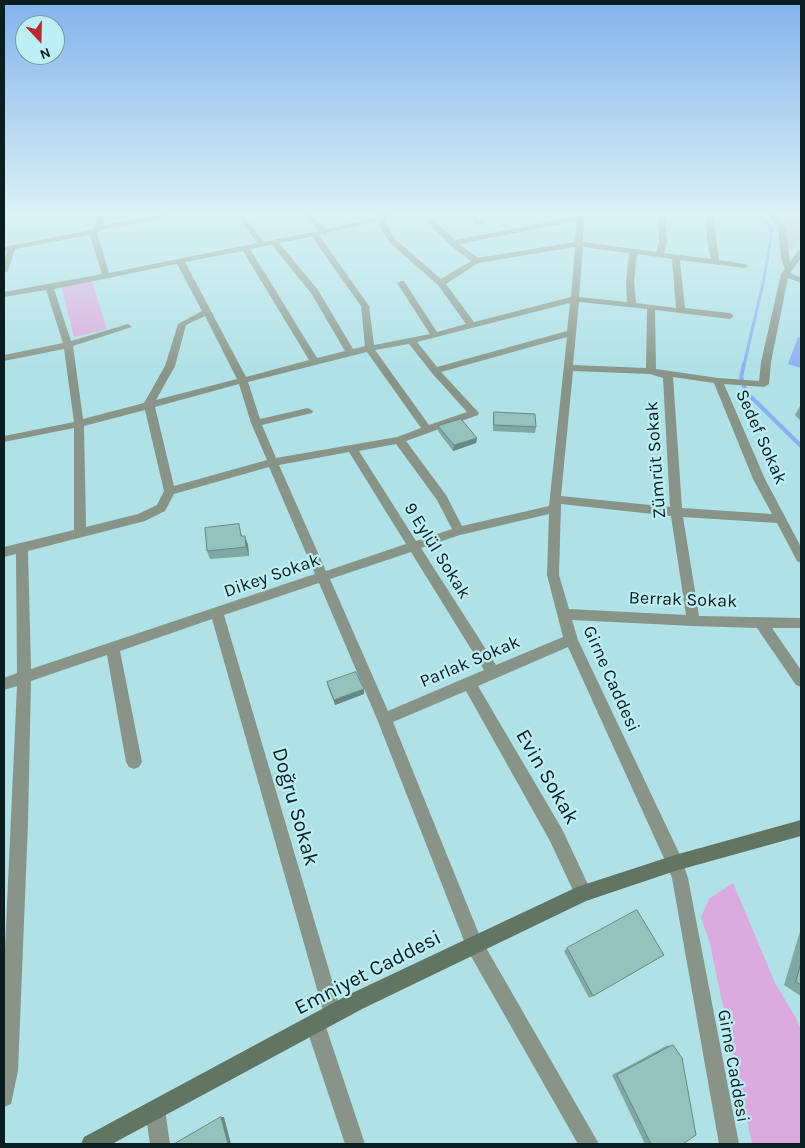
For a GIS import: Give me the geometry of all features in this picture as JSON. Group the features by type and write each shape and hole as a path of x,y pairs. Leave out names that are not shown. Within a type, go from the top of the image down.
{"street":[{"path":"6,269 5,283 49,288 140,269"},
{"path":"105,269 106,275"},
{"path":"184,269 243,381 256,423 384,719 474,946 589,1144"},
{"path":"258,269 316,362"},
{"path":"296,269 315,292 350,352"},
{"path":"338,269 365,306 370,349 427,430"},
{"path":"425,269 441,283 471,325"},
{"path":"441,283 464,269"},
{"name":"Girne Caddesi","path":"577,269 554,504 553,574 571,640 675,863 680,878 728,1144"},
{"path":"631,269 632,306"},
{"path":"677,269 681,311"},
{"path":"568,368 651,371 718,381 764,384 766,362 787,269"},
{"path":"787,272 790,269"},
{"path":"787,272 801,281"},
{"path":"401,283 435,335"},
{"path":"49,288 68,345 79,424 80,533"},
{"path":"4,440 79,424 350,352 411,341 575,299 730,316"},
{"path":"651,308 651,371"},
{"path":"4,552 141,518 162,508 170,491 149,404 164,383 177,348 182,324 207,312"},
{"path":"4,358 68,345 128,327"},
{"path":"434,371 571,333"},
{"path":"170,491 273,462 399,440 474,413 434,371 411,341"},
{"name":"Zümrüt Sokak","path":"651,371 668,376 676,512 693,620"},
{"name":"Sedef Sokak","path":"718,381 759,479 801,558"},
{"path":"256,423 308,411"},
{"path":"399,440 442,498 459,531"},
{"name":"9 Eylül Sokak","path":"352,448 493,673"},
{"name":"Dikey Sokak","path":"4,684 459,531 554,504 780,519"},
{"path":"4,1097 8,1071 20,823 24,678 22,548"},
{"name":"Doğru Sokak","path":"217,613 333,1014"},
{"name":"Berrak Sokak","path":"564,614 801,623"},
{"path":"760,622 801,681"},
{"name":"Parlak Sokak","path":"384,719 571,640"},
{"path":"113,648 134,762"},
{"name":"Evin Sokak","path":"469,683 556,835 583,894"},
{"path":"675,863 799,833"},
{"name":"Emniyet Caddesi","path":"90,1144 333,1014 474,946 583,894 675,863"},
{"path":"315,1024 355,1144"},
{"path":"155,1110 160,1144"}],"shaded area":[{"path":"92,280 107,329 74,337 61,286"},
{"path":"733,883 775,983 796,1018 801,1031 801,1144 752,1144 710,944 701,917 709,899"}],"water":[{"path":"798,337 801,338 801,368 788,364"}],"building":[{"path":"494,412 535,414 536,427 494,425"},
{"path":"461,419 477,438 454,445 438,426"},
{"path":"239,524 241,536 245,536 246,547 207,551 205,528"},
{"path":"356,672 364,689 334,700 327,682"},
{"path":"637,910 664,955 593,996 567,948"},
{"path":"801,963 801,985 796,982"},
{"path":"673,1045 682,1058 696,1135 683,1144 651,1144 617,1075"},
{"path":"221,1117 228,1144 174,1144"}],"waterway":[{"path":"744,365 766,269"},
{"path":"744,364 741,377 746,392 801,446"}]}
